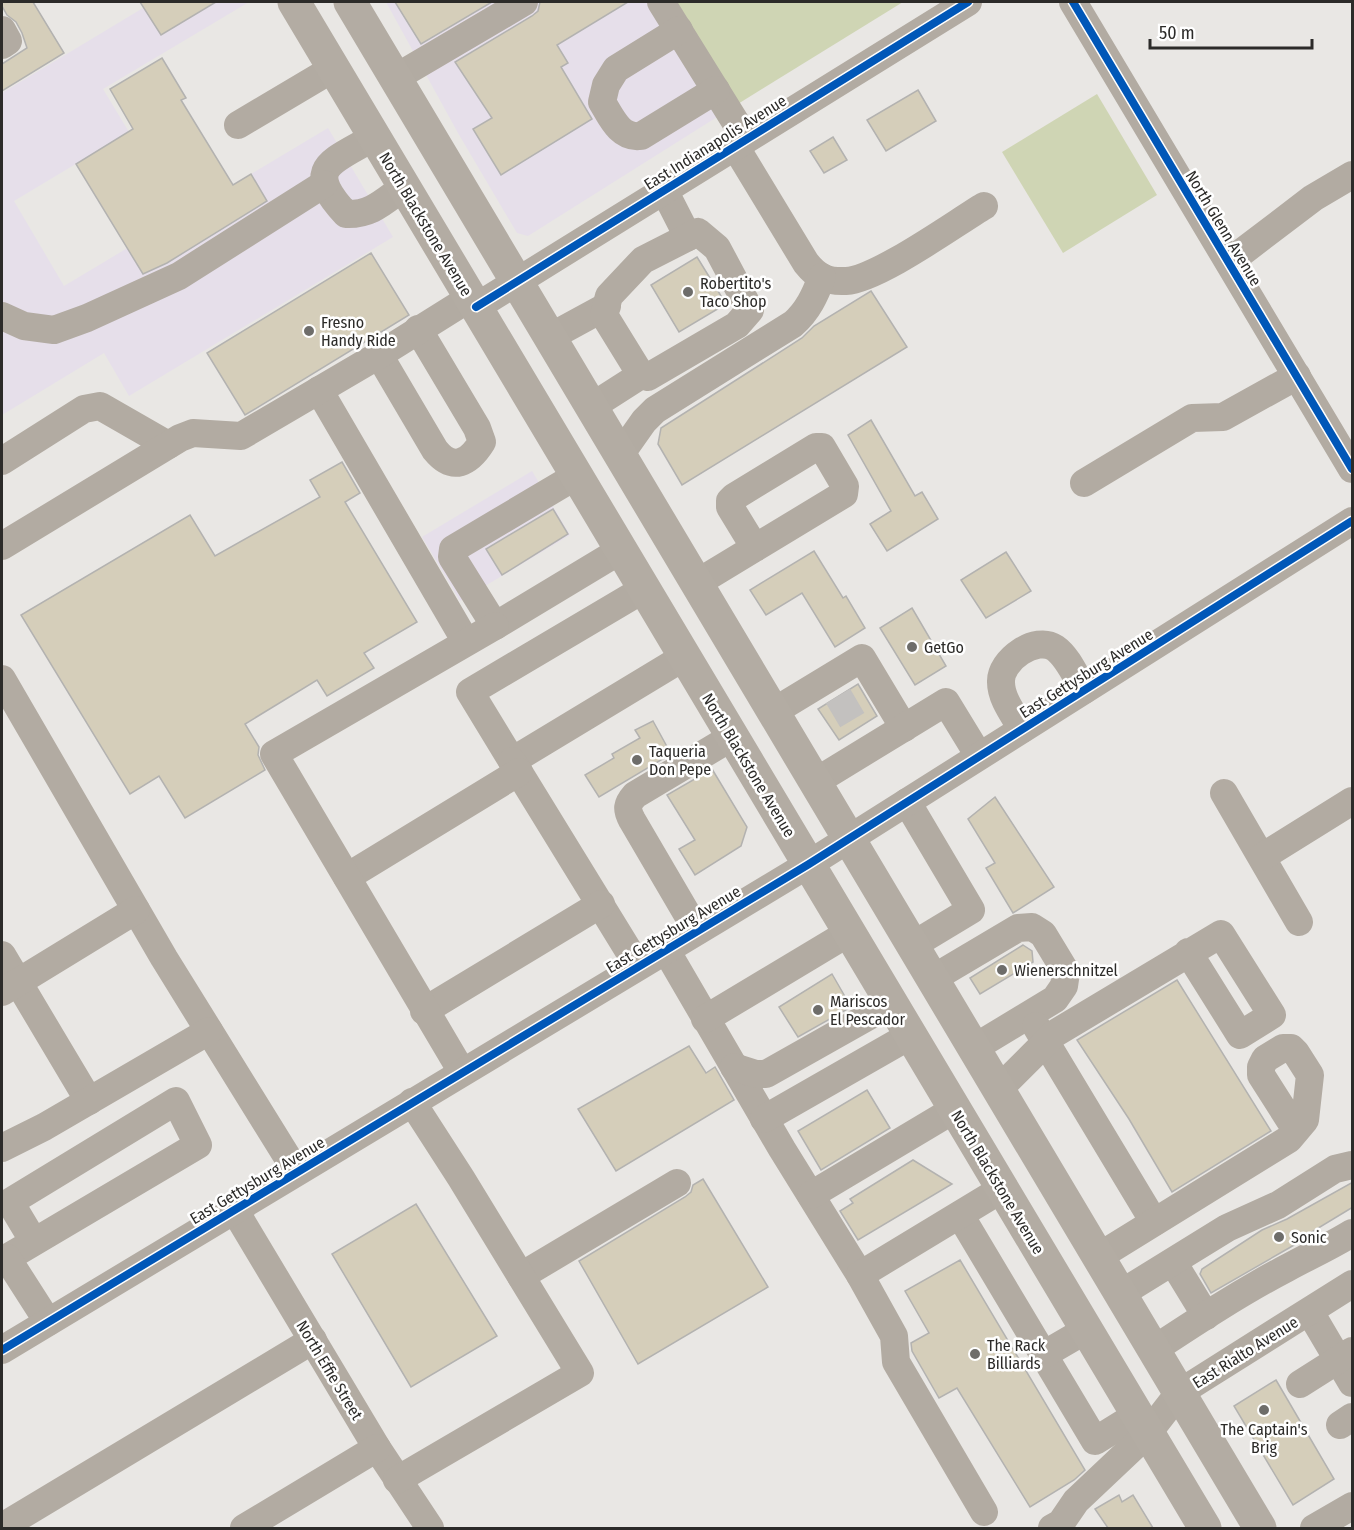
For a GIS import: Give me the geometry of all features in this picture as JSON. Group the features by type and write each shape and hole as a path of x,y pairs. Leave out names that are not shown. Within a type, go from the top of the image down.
{"main road":[{"name":"North Blackstone Avenue","path":"294,2 1205,1528"},
{"path":"350,2 1260,1528"}],"street":[{"path":"395,78 524,2"},
{"path":"661,2 716,90 741,142 806,263 815,274 829,280 848,281 867,275 891,263 984,206"},
{"name":"East Indianapolis Avenue","path":"2,546 168,445 193,433 241,436 379,355 418,329 516,281 968,2"},
{"name":"North Glenn Avenue","path":"1073,2 1353,469"},
{"path":"2,30 8,41 2,45"},
{"path":"679,30 616,69 606,85 602,102 611,117 621,131 628,136 640,136 716,90"},
{"path":"238,125 334,68"},
{"path":"375,137 337,159 328,167 323,174 324,184 346,214 369,212 404,187"},
{"path":"1229,262 1313,198 1353,175"},
{"path":"2,316 24,326 54,330 87,318 179,276 324,184"},
{"path":"663,190 688,237"},
{"path":"698,232 717,249 750,310 737,325 648,377 641,375 604,315 607,306 609,296 643,260 698,232"},
{"path":"620,455 655,410 802,317 822,277"},
{"path":"550,337 607,306"},
{"path":"379,355 435,450 444,461 458,463 474,454 482,441 477,428 418,329"},
{"path":"591,407 641,375"},
{"path":"1084,483 1192,418 1223,417 1297,376"},
{"path":"319,390 456,648 470,692 638,966"},
{"path":"2,460 84,409 100,406 168,445"},
{"path":"495,626 452,557 453,549 576,476"},
{"name":"East Gettysburg Avenue","path":"2,1350 808,864 1353,522"},
{"path":"697,584 755,548"},
{"path":"462,1072 274,754 621,550"},
{"path":"470,692 644,589"},
{"path":"1023,729 1004,696 1001,683 1002,673 1008,662 1016,655 1040,644 1049,644 1064,656 1084,690"},
{"path":"347,878 684,657"},
{"path":"773,712 833,688 862,658 904,728"},
{"path":"2,680 136,910 296,1172"},
{"path":"815,782 864,738 904,728 946,702 979,756"},
{"path":"697,931 627,812 628,802 635,795 732,737"},
{"path":"1224,793 1299,922"},
{"path":"1262,857 1353,801"},
{"path":"907,802 971,910 912,945"},
{"path":"424,1011 601,904"},
{"path":"10,987 136,910"},
{"path":"932,979 1018,928 1032,927 1043,934 1066,972 1064,986 1055,999 974,1048"},
{"path":"705,1019 850,932"},
{"path":"666,950 764,1119 860,1275 894,1336 896,1362 984,1512"},
{"path":"998,1089 1054,1034 1188,952"},
{"path":"2,955 10,987 89,1101"},
{"path":"734,1067 756,1074 766,1074 892,1003"},
{"path":"1030,1014 1154,1222"},
{"path":"2,1148 45,1127 209,1031"},
{"path":"764,1119 911,1035"},
{"path":"34,1242 10,1202 176,1101 198,1144 4,1260 48,1322"},
{"path":"397,1480 580,1373 412,1102"},
{"path":"811,1195 955,1109"},
{"path":"1098,1257 1289,1139 1296,1130"},
{"path":"1120,1294 1227,1228 1278,1205 1335,1169 1353,1165"},
{"path":"521,1276 677,1183"},
{"path":"860,1275 1002,1189"},
{"name":"North Effie Street","path":"234,1209 377,1448 430,1528"},
{"path":"960,1215 1095,1440 1142,1424"},
{"path":"1153,1350 1288,1268 1325,1251 1353,1233"},
{"path":"1173,1262 1206,1316"},
{"name":"East Rialto Avenue","path":"1142,1424 1179,1393 1353,1284"},
{"path":"1300,1384 1348,1365 1310,1312"},
{"path":"1043,1355 1086,1330"},
{"path":"2,1527 313,1340"},
{"path":"1067,1523 1076,1501 1142,1424"},
{"path":"244,1528 377,1448"},
{"path":"1314,1528 1353,1506"}],"shaded area":[{"path":"153,2 249,2 103,89 129,132 14,201 64,286 328,128 393,237 129,396 104,353 2,415 2,93"},
{"path":"386,2 669,2 733,107 528,236 517,233 458,133"},
{"path":"532,471 570,535 460,601 422,537"}],"green space":[{"path":"670,2 903,2 733,107"},
{"path":"1097,94 1157,195 1063,253 1002,152"}],"building":[{"path":"2,2 33,2 64,53 2,91 2,64 27,48 22,33 16,22 7,15"},
{"path":"140,2 216,2 161,35"},
{"path":"395,2 492,2 421,44"},
{"path":"540,2 628,2 557,45 568,63 561,67 592,119 501,175 473,129 492,118 455,62 532,16 538,11"},
{"path":"162,58 186,98 181,100 233,185 251,174 267,201 167,263 143,274 76,164 133,129 110,89"},
{"path":"918,90 936,121 886,151 867,120"},
{"path":"833,137 847,160 824,173 810,151"},
{"path":"371,253 409,315 245,415 207,353"},
{"path":"697,257 726,304 679,332 651,285"},
{"path":"871,291 907,347 682,485 658,444 661,428 802,338 814,326"},
{"path":"871,420 915,496 922,492 938,519 887,551 870,524 891,511 848,435"},
{"path":"342,462 360,493 345,502 417,622 364,653 374,668 327,696 317,680 245,724 259,747 258,755 265,770 185,818 159,776 130,794 21,615 190,515 215,556 320,497 310,480"},
{"path":"553,509 568,534 502,575 486,549"},
{"path":"814,551 843,598 846,596 865,628 835,647 802,593 766,615 750,590"},
{"path":"1006,552 1031,591 986,618 961,580"},
{"path":"912,608 946,666 915,685 880,628"},
{"path":"858,684 877,716 839,740 818,709"},
{"name":"Taqueria Don Pepe","path":"653,721 671,754 599,797 585,775 614,758 612,754 640,738 635,730"},
{"path":"712,769 747,827 741,846 695,875 679,849 695,840 667,795"},
{"path":"995,797 1054,887 1013,913 986,868 995,863 968,819"},
{"name":"Wienerschnitzel","path":"1023,945 1032,951 1033,962 980,994 970,978"},
{"name":"Mariscos El Pescador","path":"832,974 851,1007 798,1037 779,1007"},
{"path":"1177,980 1271,1131 1172,1192 1129,1119 1077,1040"},
{"path":"689,1046 706,1073 715,1067 734,1100 616,1171 578,1109"},
{"path":"867,1090 890,1128 821,1170 798,1131"},
{"path":"913,1160 952,1184 858,1240 840,1211 853,1203 850,1199"},
{"path":"703,1179 768,1287 638,1364 579,1261 685,1197 691,1192 693,1185"},
{"name":"Sonic","path":"1353,1182 1353,1207 1305,1236 1306,1238 1211,1293 1200,1274 1202,1269 1262,1230 1287,1219"},
{"path":"416,1204 497,1336 411,1387 332,1254"},
{"path":"960,1260 1085,1470 1074,1480 1030,1507 957,1388 939,1398 912,1351 911,1343 929,1333 905,1291"},
{"path":"1276,1380 1334,1479 1293,1505 1234,1406"},
{"path":"1119,1495 1122,1502 1133,1495 1153,1528 1108,1528 1095,1509"}],"tunnel":[{"path":"838,696 857,728"}],"cycle path":[{"path":"476,307 968,2"},
{"path":"1073,2 1352,469"},
{"path":"2,1350 809,864 1352,521"}],"place":[{"name":"Robertito's Taco Shop","path":"688,292"},
{"name":"Fresno Handy Ride","path":"309,331"},
{"name":"GetGo","path":"912,647"},
{"name":"Taqueria Don Pepe","path":"637,760"},
{"name":"Wienerschnitzel","path":"1002,970"},
{"name":"Mariscos El Pescador","path":"818,1010"},
{"name":"Sonic","path":"1279,1237"},
{"name":"The Rack Billiards","path":"975,1354"},
{"name":"The Captain's Brig","path":"1264,1410"}]}
